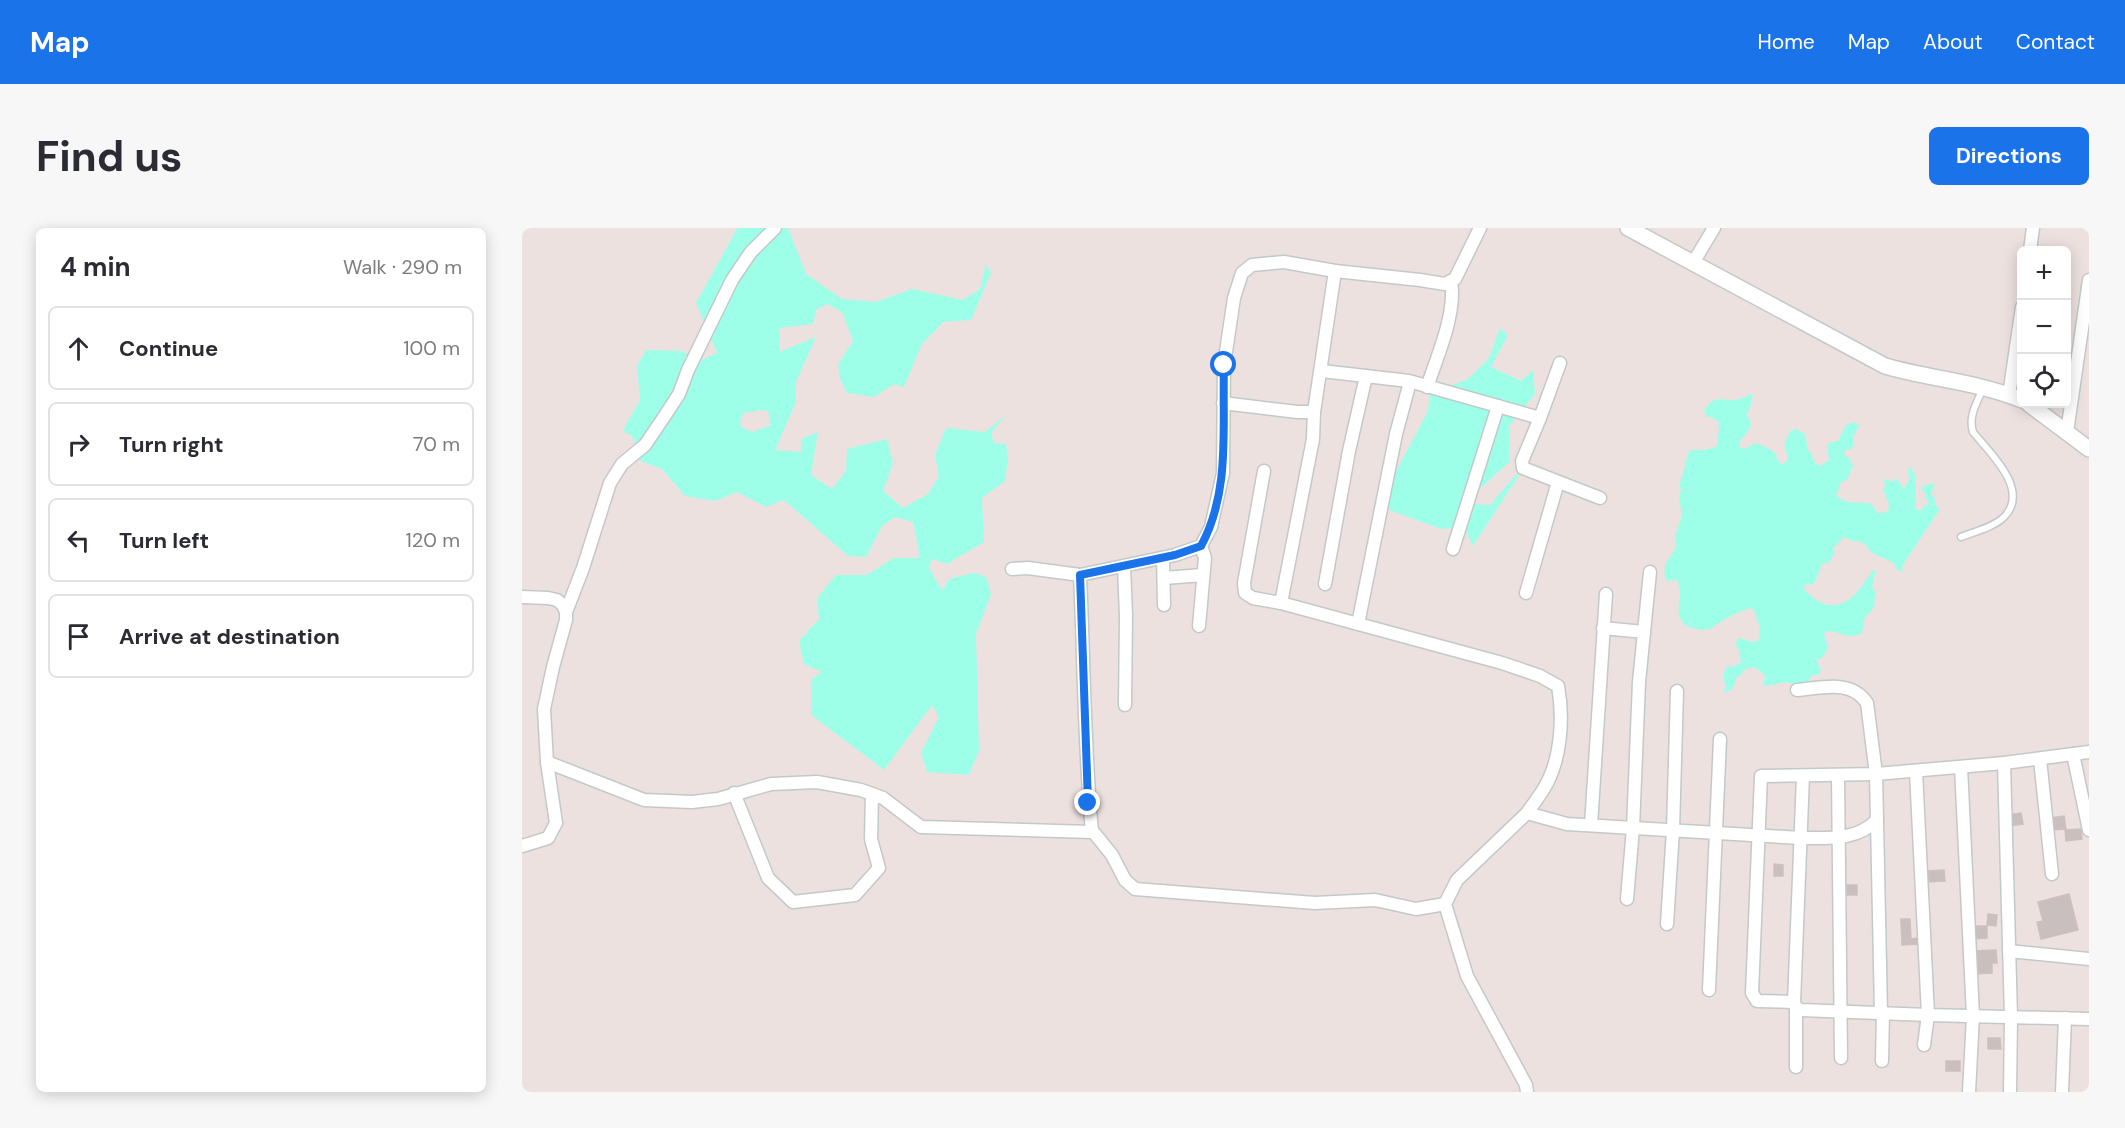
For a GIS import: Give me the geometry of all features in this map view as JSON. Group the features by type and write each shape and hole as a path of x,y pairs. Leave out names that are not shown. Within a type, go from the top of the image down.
{"street":[{"path":"522,846 549,837 556,823 547,762 544,709 566,612 583,568 609,483 622,464 645,445 679,394 699,345 732,280 751,252 775,228"},
{"path":"1012,569 1028,568 1080,575 1163,558 1201,546 1211,527 1223,473 1225,354 1234,298 1242,273 1252,265 1284,262 1335,271 1445,284 1455,279 1480,228"},
{"path":"1628,228 1885,366 1909,373 1983,387 2015,397 2018,354"},
{"path":"1693,263 1714,228"},
{"path":"2031,246 2033,228"},
{"path":"1281,603 1313,439 1314,412 1335,271"},
{"path":"2067,432 2089,280"},
{"path":"1426,387 1443,340 1452,300 1451,281"},
{"path":"1560,363 1522,461 1523,468 1600,498"},
{"path":"1322,370 1410,382 1540,418"},
{"path":"1325,584 1349,451 1366,376"},
{"path":"1358,624 1396,434 1410,382"},
{"path":"1223,403 1314,412"},
{"path":"1453,549 1498,406"},
{"path":"2034,408 2089,449"},
{"path":"1264,471 1244,583 1245,593 1253,598 1281,603 1502,663 1540,676 1558,686 1561,723 1555,763 1544,789 1527,813 1458,880 1444,904 1467,976 1526,1085 1527,1092"},
{"path":"1526,592 1558,482"},
{"path":"1199,626 1205,558 1201,546"},
{"path":"1163,558 1164,605"},
{"path":"1124,566 1125,705"},
{"path":"1627,899 1633,828 1639,682 1650,572"},
{"path":"1164,578 1203,574"},
{"path":"1080,575 1086,779 1091,830 1112,855 1125,880 1135,889 1315,903 1375,900 1416,909 1444,904"},
{"path":"1591,825 1606,594"},
{"path":"522,597 557,600 566,612"},
{"path":"1603,628 1644,632"},
{"path":"1797,690 1841,686 1852,689 1867,703 1876,774 1882,1060"},
{"path":"1667,924 1673,830 1677,691"},
{"path":"1709,990 1720,739"},
{"path":"2089,752 2004,763 1876,774 1761,776 1752,993 1757,1001 1795,1005 1801,1010 2089,1019 2089,1009"},
{"path":"2073,754 2089,830"},
{"path":"2040,759 2052,874"},
{"path":"547,762 644,800 692,802 718,799 771,784 817,782 861,789 884,798 921,827 1092,832 1091,830"},
{"path":"2004,763 2012,1017 2010,1092"},
{"path":"1961,767 1973,1016 1969,1092"},
{"path":"1916,771 1928,1015 1924,1045"},
{"path":"1838,775 1841,1058"},
{"path":"1796,1067 1795,1005 1803,776"},
{"path":"734,793 768,878 793,902 855,895 879,868 871,839 872,794"},
{"path":"1527,813 1567,824 1801,838 1838,838 1868,829 1877,820"},
{"path":"2009,951 2089,958"},
{"path":"2062,1092 2065,1018"}],"lane":[{"path":"1961,537 2004,517 2010,508 2012,496 2007,473 1973,432 1971,425 1971,415 1983,387"}],"shaded area":[{"path":"788,228 806,274 842,299 876,302 912,289 963,300 980,289 986,264 991,273 971,320 943,322 922,344 904,387 894,384 874,397 847,393 840,379 838,364 853,341 842,312 827,304 816,310 813,324 779,328 779,352 816,337 795,384 796,402 775,450 801,452 801,439 818,432 811,475 832,489 846,471 847,449 887,439 893,463 883,491 903,508 928,494 939,476 935,455 946,428 985,432 1006,415 991,433 994,443 1006,444 1008,459 1005,481 982,498 984,542 947,564 932,559 929,568 942,590 951,578 975,573 986,577 991,594 976,634 979,751 969,775 927,772 921,753 939,717 932,705 884,770 811,715 811,680 822,672 804,664 799,641 819,619 817,598 836,575 867,575 894,558 920,558 913,522 895,517 882,526 866,557 848,556 784,500 766,507 737,492 715,501 685,496 662,469 636,459 634,438 623,430 640,400 637,366 646,350 682,351 699,361 717,353 696,303 737,229","holes":["759,410 768,411 771,425 752,432 741,427 741,419 746,411 748,413"]},
{"path":"1500,328 1508,335 1491,367 1521,381 1533,370 1535,394 1509,426 1509,462 1472,496 1475,504 1490,505 1519,471 1537,436 1530,458 1473,546 1464,527 1441,529 1389,510 1384,494 1428,411 1430,392 1467,380 1489,358"},
{"path":"1753,394 1746,416 1751,426 1739,443 1740,447 1744,449 1756,443 1774,452 1782,464 1787,462 1788,457 1784,445 1790,431 1796,429 1805,434 1808,451 1811,452 1814,462 1821,466 1829,460 1827,447 1829,443 1838,441 1846,425 1854,422 1859,426 1853,437 1853,446 1843,454 1850,459 1853,466 1847,480 1841,482 1836,496 1847,502 1868,503 1878,513 1888,512 1889,504 1883,490 1886,485 1883,482 1887,479 1891,482 1896,478 1904,489 1909,480 1908,469 1911,467 1915,476 1916,509 1920,511 1925,505 1929,506 1924,491 1920,488 1933,483 1935,485 1931,493 1936,501 1934,504 1940,509 1906,560 1902,567 1903,572 1896,569 1894,563 1870,552 1863,543 1844,537 1833,548 1835,552 1828,564 1823,563 1812,585 1805,584 1804,590 1819,602 1841,604 1854,596 1873,570 1876,570 1872,587 1876,593 1875,604 1870,613 1866,615 1861,634 1846,636 1826,631 1824,635 1828,648 1817,662 1821,670 1819,674 1811,676 1808,682 1796,685 1786,682 1765,686 1764,674 1754,667 1744,670 1737,677 1732,689 1726,693 1724,676 1727,666 1732,667 1741,663 1739,650 1735,645 1739,638 1758,641 1760,633 1754,610 1750,608 1711,629 1703,631 1688,627 1679,616 1680,590 1677,580 1666,581 1664,570 1676,547 1675,536 1682,516 1679,484 1688,454 1690,450 1716,447 1718,443 1718,421 1706,417 1704,411 1716,400 1733,400"}],"building":[{"path":"2021,813 2023,824 2009,826 2007,815"},
{"path":"2064,816 2066,829 2052,830 2051,818"},
{"path":"2081,829 2082,839 2066,841 2065,830"},
{"path":"1774,864 1783,865 1783,876 1774,876"},
{"path":"1944,870 1945,881 1926,882 1925,871"},
{"path":"1841,885 1857,885 1857,895 1841,895"},
{"path":"2069,894 2078,930 2041,939 2037,922 2043,921 2038,902"},
{"path":"1988,914 1997,915 1996,926 1987,925"},
{"path":"1901,919 1910,919 1911,939 1918,938 1918,944 1902,945"},
{"path":"1972,926 1987,926 1987,938 1972,939"},
{"path":"1996,950 1997,963 1992,963 1992,973 1973,974 1972,951"},
{"path":"1988,1038 2000,1038 2001,1049 1988,1049"},
{"path":"1946,1061 1960,1061 1960,1071 1946,1071"}],"route":[{"path":"1088,803 1080,575 1175,555 1201,546 1211,527 1223,473 1224,365"}]}
